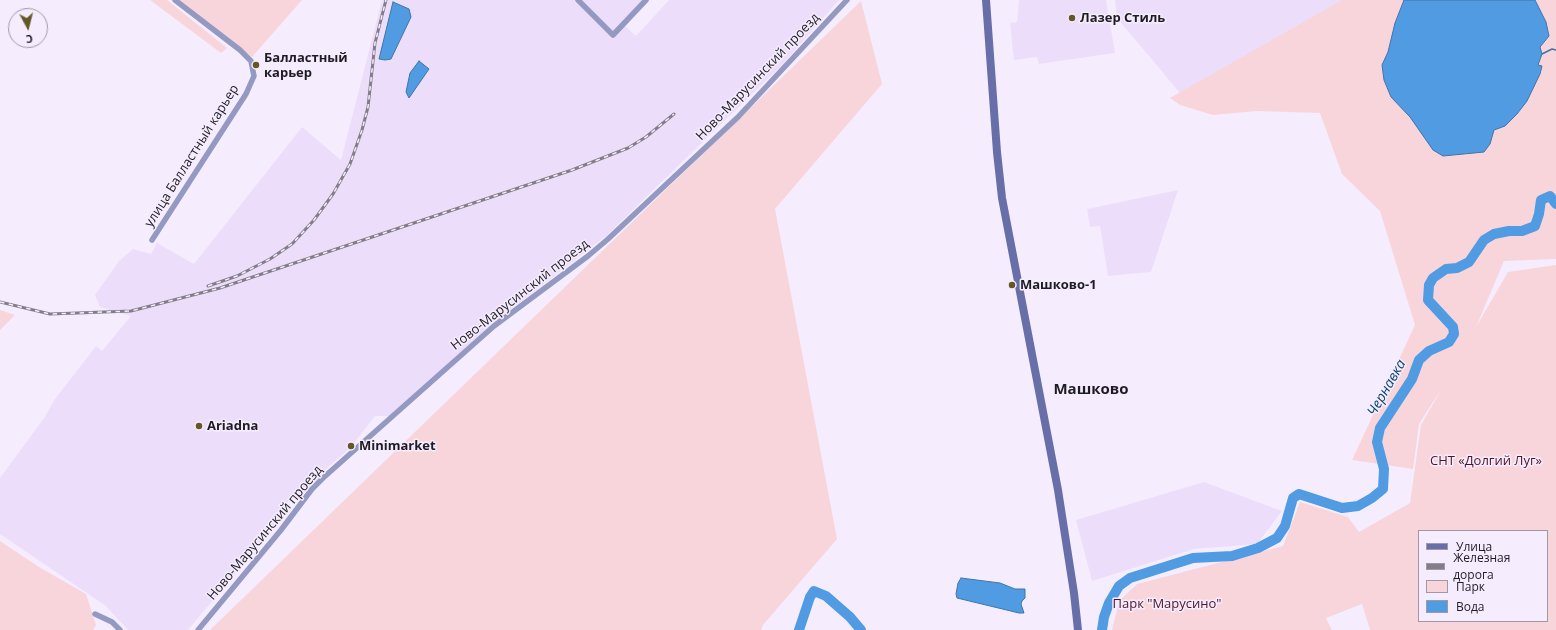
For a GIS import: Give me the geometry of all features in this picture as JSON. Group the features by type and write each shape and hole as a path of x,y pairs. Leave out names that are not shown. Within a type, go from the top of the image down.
{"street":[{"name":"улица Балластный карьер","path":"152,240 246,94 254,76 251,61 240,50 175,0"},
{"path":"578,0 613,35 646,0"},
{"name":"Ново-Марусинский проезд","path":"198,630 281,530 312,489 323,478 494,326 588,256 608,239 738,118 847,0"},
{"path":"986,0 997,152 1002,198 1058,490 1074,593 1078,630"},
{"path":"95,614 112,622 120,630"}],"shaded area":[{"path":"382,0 646,0 624,25 636,36 669,0 839,0 781,66 606,236 492,324 389,416 375,416 350,448 276,513 282,518 188,630 128,630 106,606 0,534 0,478 44,418 55,399 96,346 102,351 131,316 100,307 95,295 119,261 133,249 151,254 157,243 194,264 302,127 341,160"},
{"path":"1019,0 1106,0 1115,53 1039,64 1037,57 1014,60 1010,23 1017,22"},
{"path":"1115,0 1347,0 1180,93 1117,18"},
{"path":"1178,190 1151,272 1108,276 1100,226 1090,227 1087,209"},
{"path":"1204,482 1282,511 1257,544 1194,549 1092,581 1076,520"}],"green space":[{"path":"150,0 167,0 227,48 221,53"},
{"path":"179,0 302,0 252,57"},
{"path":"1342,0 1556,0 1556,259 1504,261 1476,327 1508,272 1556,265 1556,630 1370,630 1362,604 1326,618 1332,630 1112,630 1119,601 1137,584 1283,546 1300,502 1348,517 1359,532 1410,503 1421,425 1442,388 1419,424 1413,469 1352,460 1415,325 1380,211 1342,174 1320,113 1256,111 1213,115 1180,105 1170,98"},
{"path":"861,1 882,84 775,209 837,539 763,625 761,630 210,630"},
{"path":"0,310 15,315 0,330"},
{"path":"0,541 39,567 86,594 96,625 93,630 0,630"}],"water":[{"path":"1404,0 1535,0 1546,22 1549,36 1540,47 1542,54 1538,65 1542,66 1540,74 1527,101 1505,126 1494,130 1490,144 1484,152 1443,156 1433,150 1410,117 1391,97 1384,80 1382,65 1388,52 1395,23"},
{"path":"393,2 409,9 411,17 391,59 379,59"},
{"path":"419,61 429,69 409,98 406,92 410,73"},
{"path":"961,578 1000,583 1015,589 1025,589 1025,598 1021,604 1024,613 957,598 956,594 958,583"}],"waterway":[{"path":"1542,54 1552,49 1556,50"},
{"name":"Чернавка","path":"1102,630 1104,617 1109,603 1119,586 1130,578 1193,558 1232,556 1258,548 1277,538 1285,526 1293,498 1299,494 1342,508 1358,506 1372,498 1383,489 1384,469 1377,442 1380,428 1412,379 1419,360 1429,351 1449,342 1454,334 1453,327 1428,300 1429,285 1433,278 1446,269 1457,268 1469,262 1484,240 1494,234 1509,231 1522,231 1535,226 1541,200 1550,196 1556,204"},
{"name":"Чернавка","path":"799,630 810,597 814,591 826,596 850,617 861,630"}],"railway":[{"path":"208,286 237,276 270,259 292,244 314,220 333,194 350,164 362,130 368,107 375,43 386,0"},
{"path":"0,302 50,314 131,311 220,288 572,170 628,148 646,137 674,114"}],"place":[{"name":"Лазер Стиль","path":"1072,18"},
{"name":"Балластный карьер","path":"256,65"},
{"name":"Машково-1","path":"1012,285"},
{"name":"Ariadna","path":"199,426"},
{"name":"Minimarket","path":"351,446"}],"district":[{"name":"Машково","path":"1091,390"}],"park label":[{"name":"СНТ «Долгий Луг»","path":"1486,461"},
{"name":"Парк \"Марусино\"","path":"1167,604"}]}
